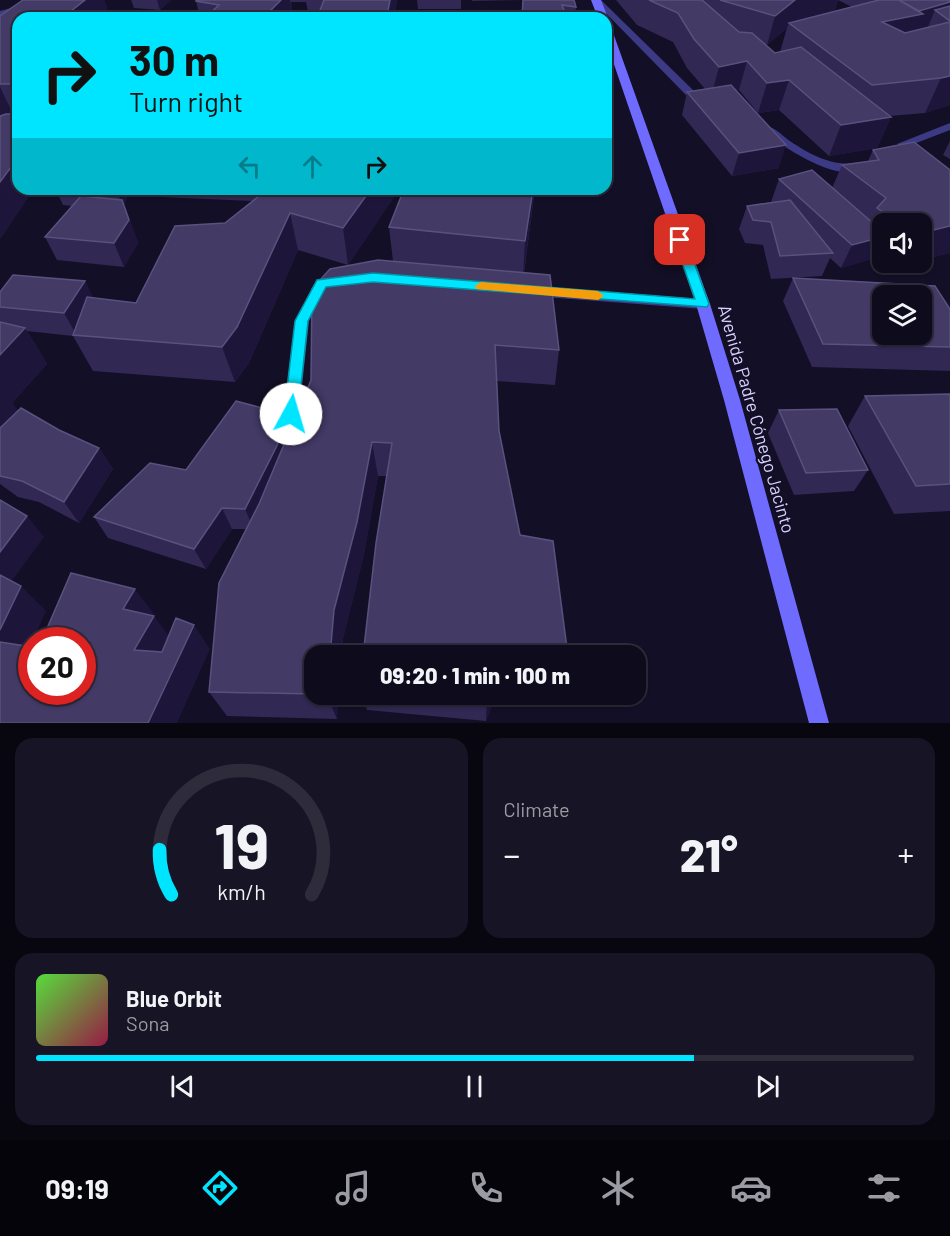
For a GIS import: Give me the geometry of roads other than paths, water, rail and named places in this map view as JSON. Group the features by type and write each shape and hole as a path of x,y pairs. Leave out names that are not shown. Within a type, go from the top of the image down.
{"street":[{"path":"0,14 51,0"},
{"path":"597,0 609,12"},
{"path":"612,15 691,94 718,102"},
{"name":"Avenida Padre Cónego Jacinto","path":"612,44 703,304 732,400 819,723"},
{"path":"756,120 795,150 823,165 855,168 874,158"},
{"path":"950,126 898,146 950,179"},
{"path":"291,414 302,321 322,284 332,282"},
{"path":"522,290 703,304"}]}
